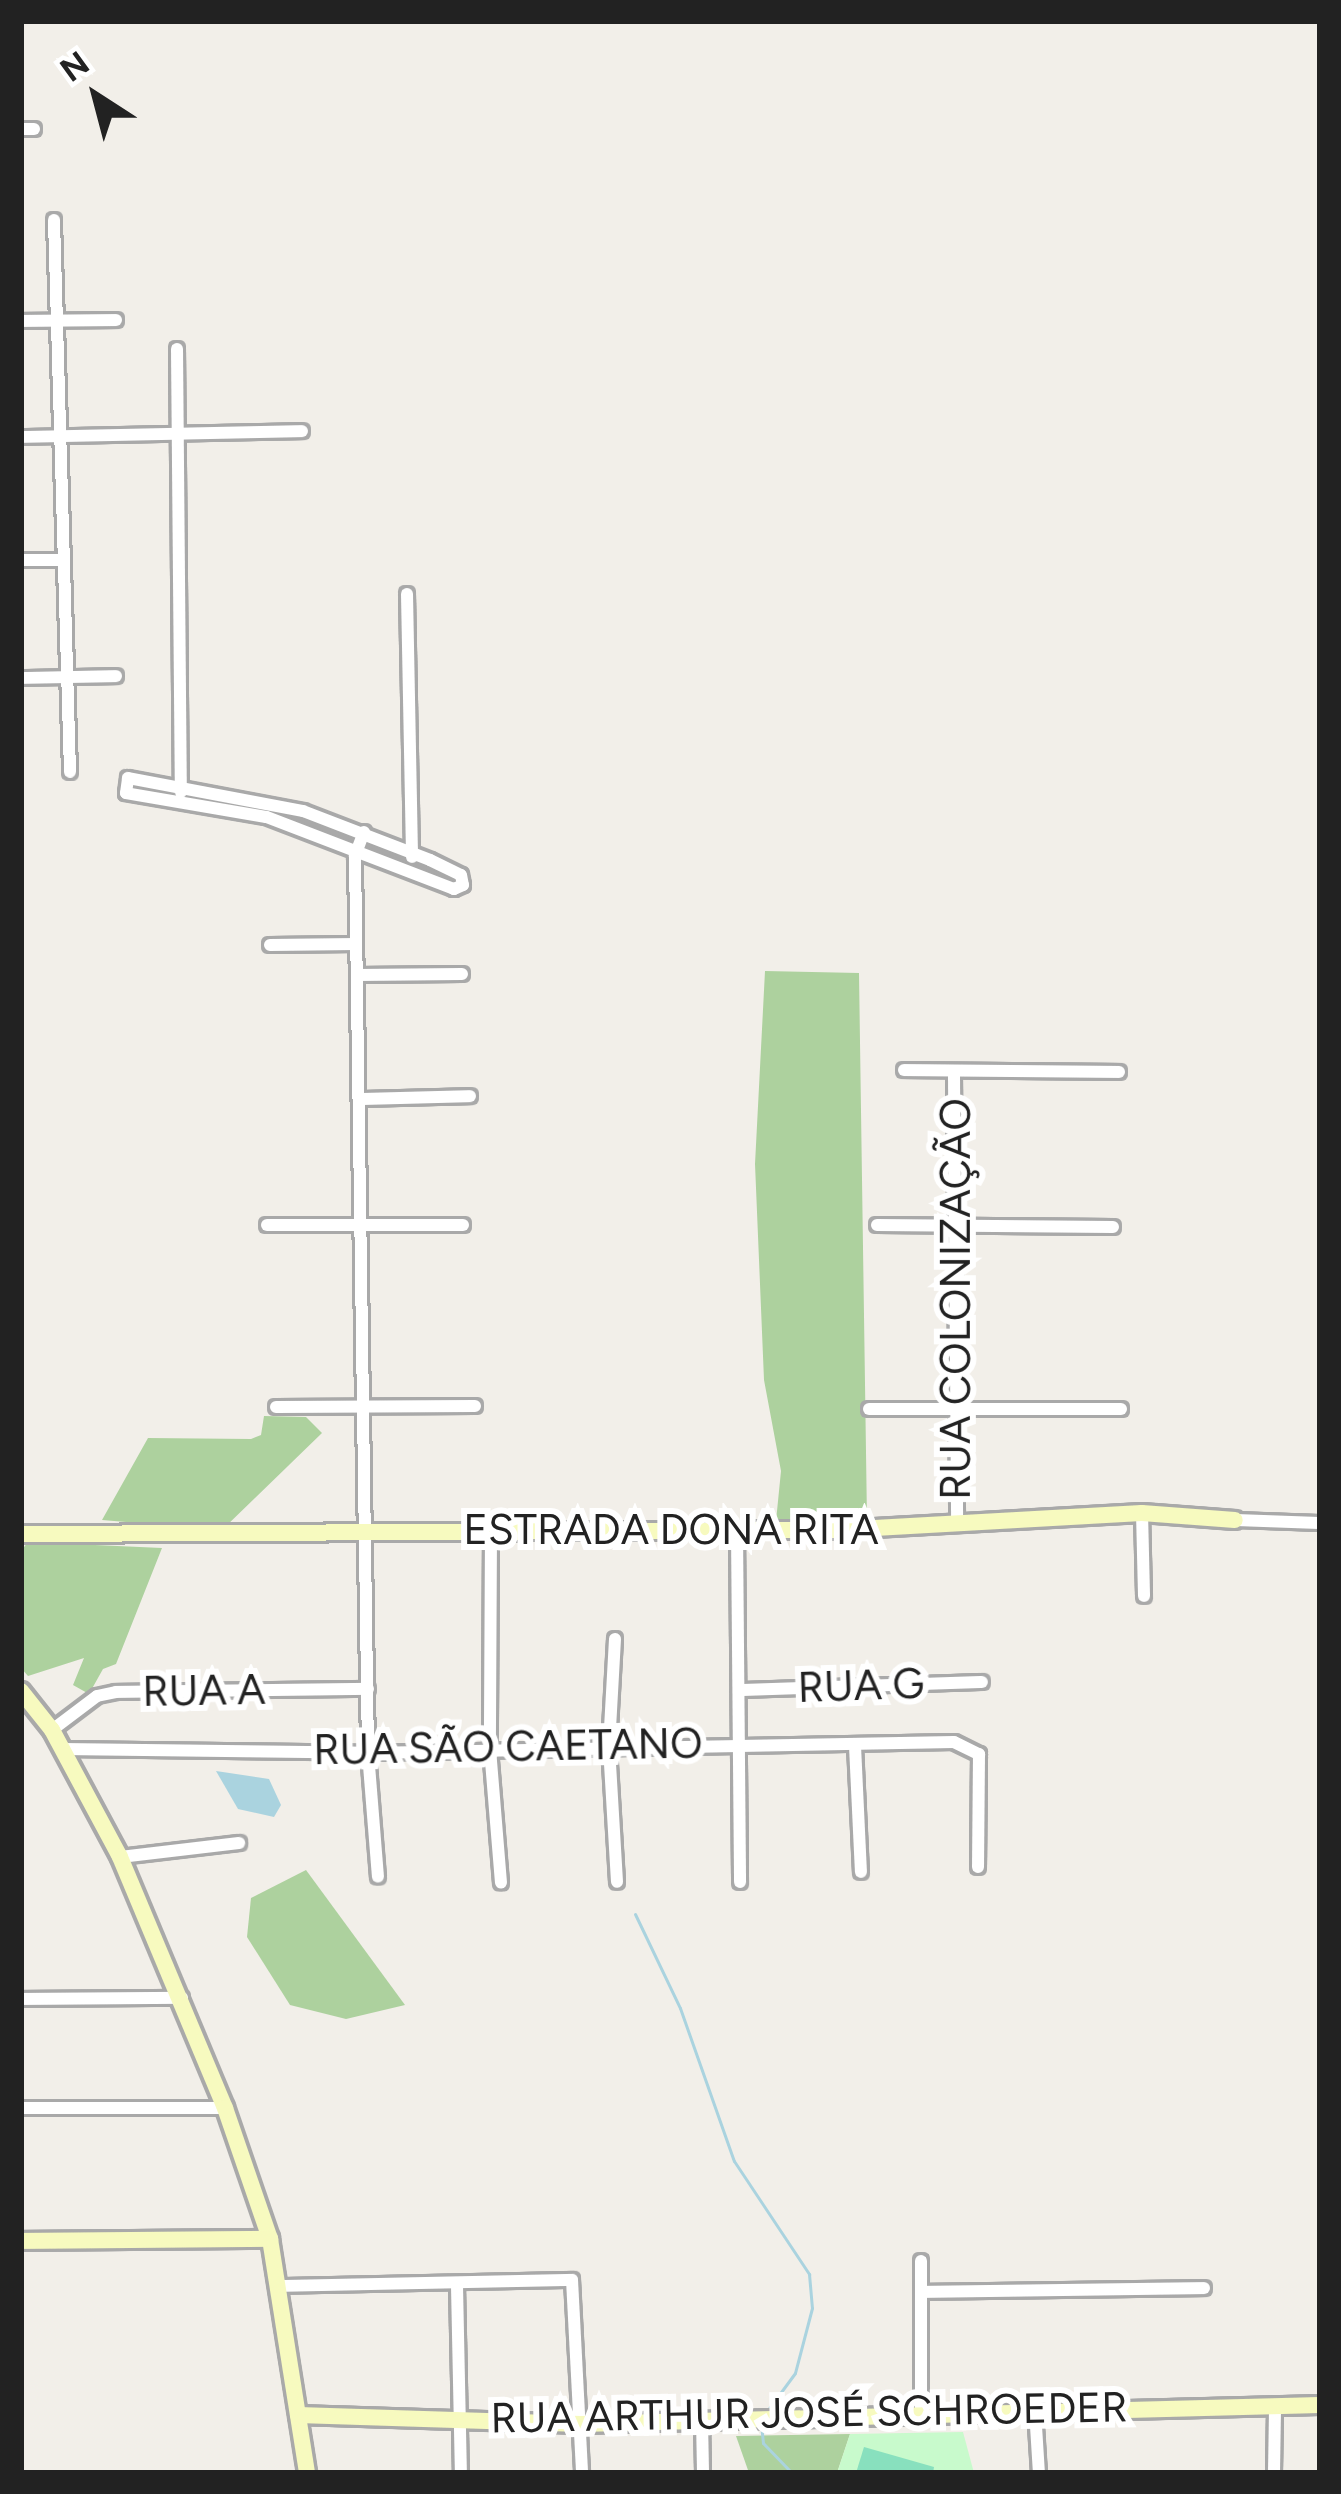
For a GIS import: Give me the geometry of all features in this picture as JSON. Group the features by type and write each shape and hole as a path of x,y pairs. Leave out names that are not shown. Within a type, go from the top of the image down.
{"street":[{"path":"54,220 53,320 70,772"},
{"path":"21,321 116,320"},
{"path":"176,349 179,800"},
{"path":"21,437 302,430"},
{"path":"21,560 62,560"},
{"path":"407,594 414,853 408,867"},
{"path":"21,678 116,676"},
{"path":"128,778 182,785 364,832 461,875 463,885 454,889 358,846 179,800 126,793 122,785 128,778"},
{"path":"364,832 358,846 356,944 368,1753 378,1876"},
{"path":"270,945 356,944"},
{"path":"357,975 462,974"},
{"path":"904,1070 955,1076 1119,1072"},
{"name":"RUA COLONIZAÇÃO","path":"955,1076 957,1523"},
{"path":"359,1099 470,1096"},
{"path":"267,1225 463,1225"},
{"path":"878,1225 1113,1227"},
{"path":"276,1407 475,1406"},
{"path":"869,1409 1121,1409"},
{"path":"1142,1513 1144,1596"},
{"name":"ESTRADA DONA RITA","path":"21,1534 737,1532 1142,1513 1320,1523"},
{"path":"491,1532 490,1749 501,1883"},
{"path":"737,1532 740,1882"},
{"path":"615,1640 609,1747 617,1882"},
{"name":"RUA G","path":"741,1690 982,1682"},
{"name":"RUA A","path":"52,1730 97,1696 116,1692 368,1690"},
{"path":"21,1691 52,1730 120,1857 183,1998 225,2108 270,2239 307,2473"},
{"name":"RUA SÃO CAETANO","path":"62,1749 368,1753 954,1742 979,1754 978,1867"},
{"path":"855,1746 861,1872"},
{"path":"120,1857 239,1843"},
{"path":"21,2000 183,1998"},
{"path":"21,2108 225,2108"},
{"path":"21,2241 270,2239"},
{"path":"921,2261 921,2417"},
{"path":"279,2286 457,2286 560,2280 577,2286 582,2473"},
{"path":"457,2286 461,2473"},
{"path":"922,2292 1204,2288"},
{"name":"RUA ARTHUR JOSÉ SCHROEDER","path":"298,2415 581,2424 1320,2405"},
{"path":"1274,2473 1275,2406"},
{"path":"1035,2410 1039,2473"},
{"path":"702,2420 703,2473"}],"green space":[{"path":"765,971 859,973 867,1520 776,1521 781,1471 764,1380 755,1164"},
{"path":"264,1416 306,1417 322,1433 222,1530 102,1520 148,1438 251,1439 261,1435"},
{"path":"28,1542 162,1548 116,1664 103,1669 89,1694 73,1685 84,1658 28,1676 21,1668 21,1551"},
{"path":"306,1870 405,2005 346,2019 290,2005 247,1937 251,1898"},
{"path":"963,2432 974,2473 837,2473 850,2434"},
{"path":"850,2434 837,2473 749,2473 736,2436"},
{"path":"864,2447 934,2467 933,2473 856,2473"}],"water":[{"path":"216,1771 269,1779 281,1805 274,1817 238,1809"}],"waterway":[{"path":"635,1914 680,2008 734,2161 809,2274 812,2308 795,2373 764,2415"},
{"path":"761,2424 763,2443 792,2473"}]}
